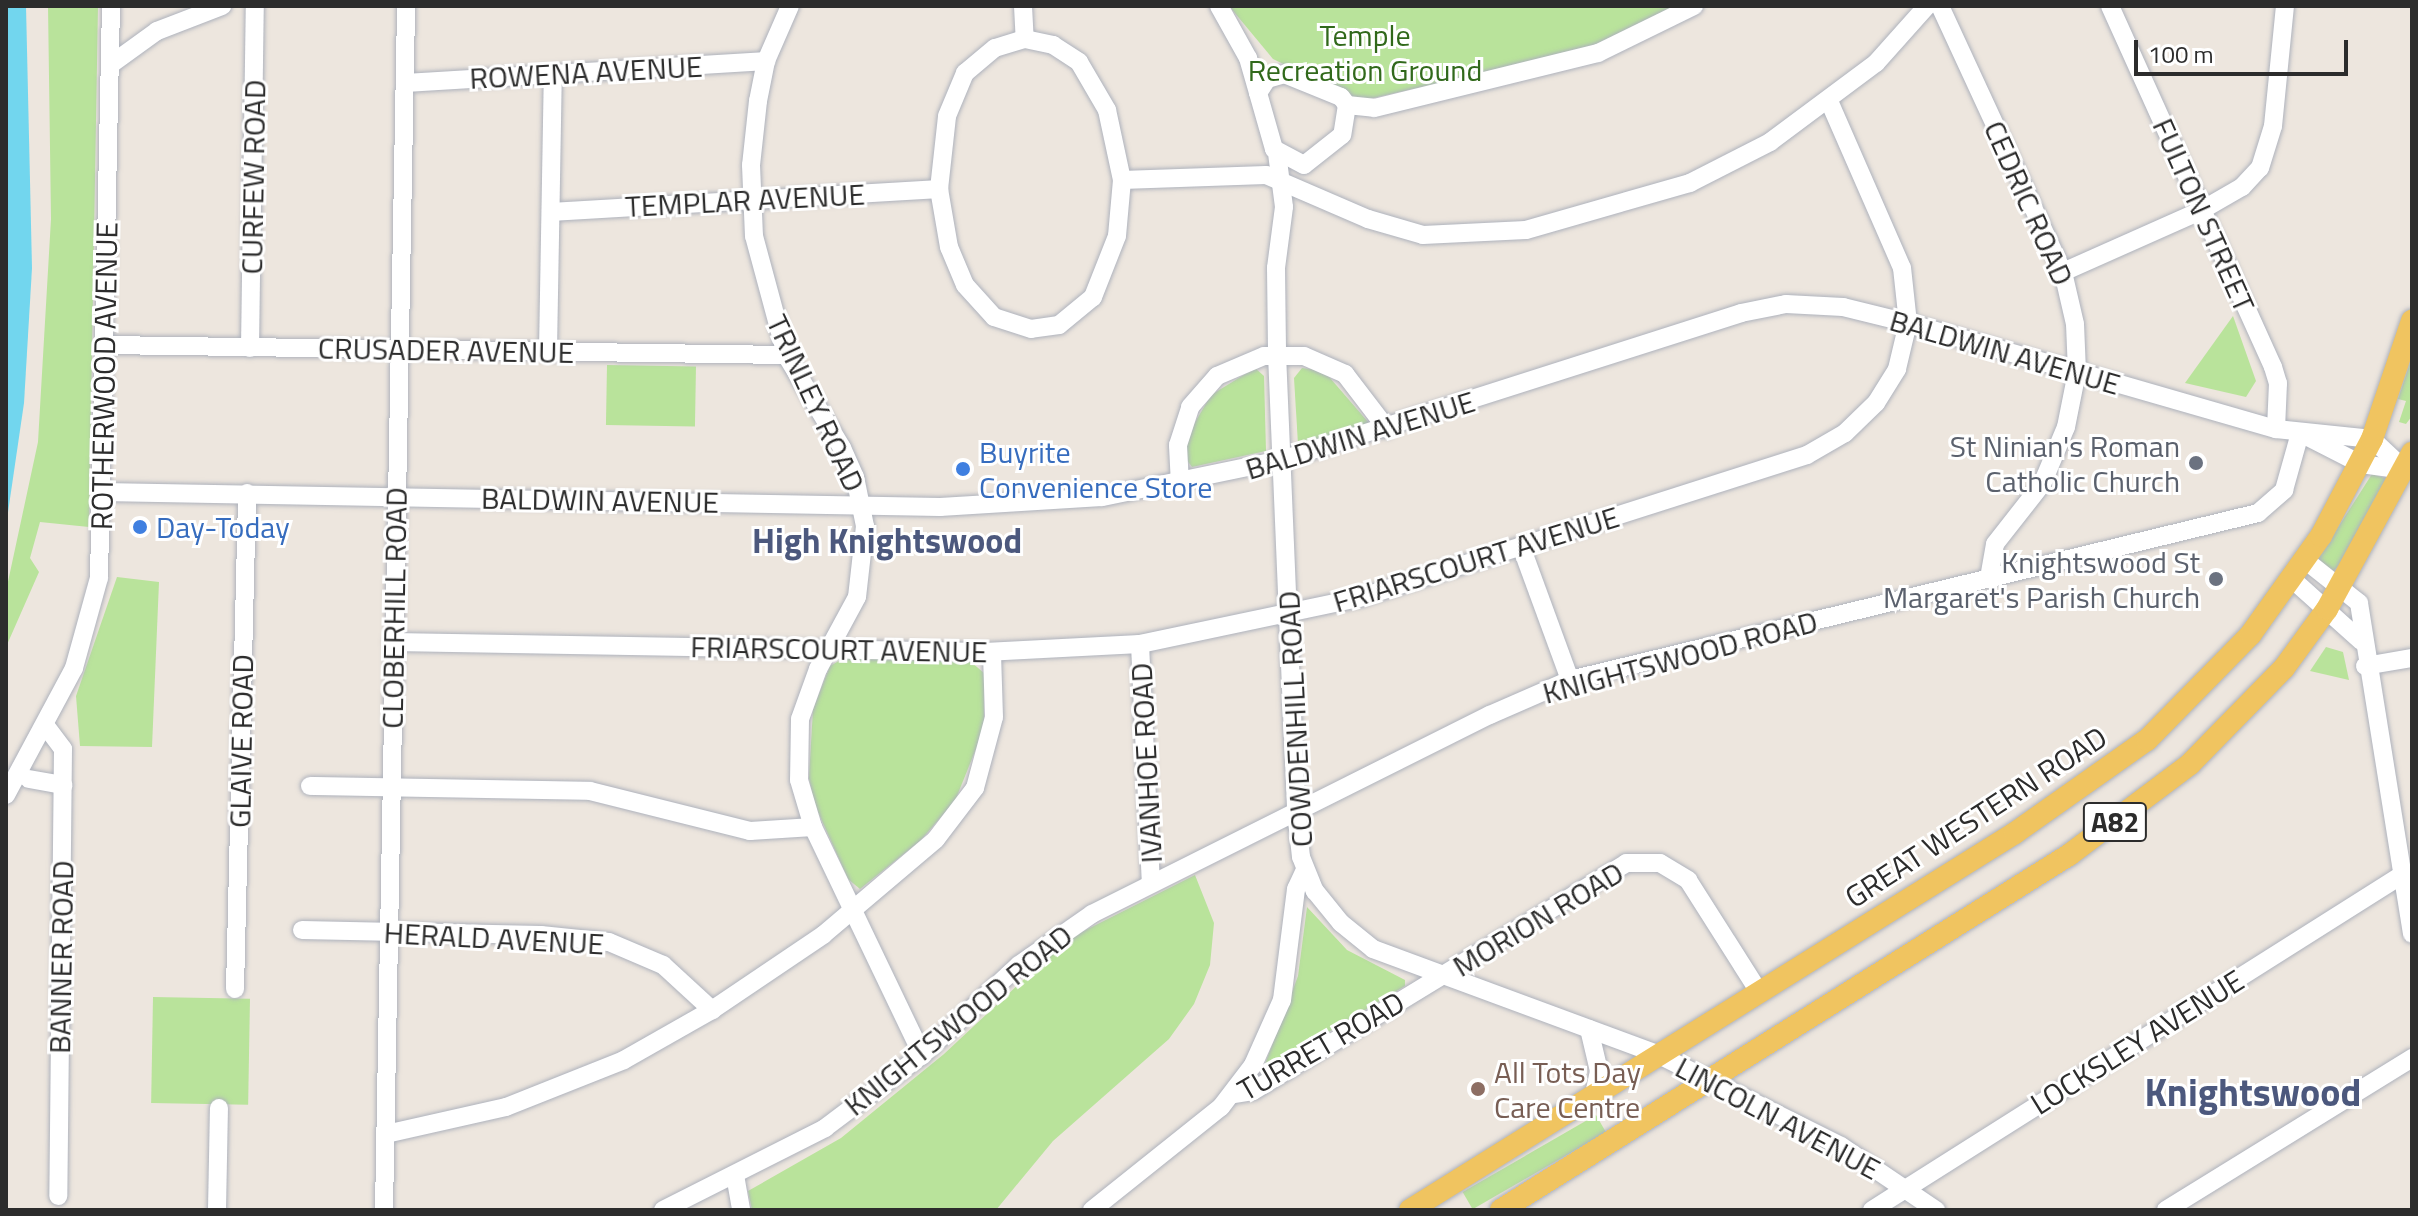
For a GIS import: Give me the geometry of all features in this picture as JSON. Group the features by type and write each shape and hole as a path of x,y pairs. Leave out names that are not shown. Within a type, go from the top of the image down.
{"main road":[{"name":"GREAT WESTERN ROAD","path":"1410,1210 2091,784 2185,705 2305,560 2361,464 2412,321"},
{"name":"A82","path":"1501,1210 1708,1082 2138,806 2238,719 2327,609 2410,464"}],"street":[{"name":"ROTHERWOOD AVENUE","path":"6,795 74,668 95,606 102,492 111,6"},
{"path":"110,65 157,31 222,6"},
{"name":"CURFEW ROAD","path":"250,348 255,6"},
{"name":"CLOBERHILL ROAD","path":"384,1210 406,6"},
{"name":"TRINLEY ROAD","path":"790,6 766,61 752,141 752,200 761,275 786,355 842,448 863,505 862,578 807,694 797,740 799,780 813,827 922,1055"},
{"path":"1023,6 1025,39"},
{"path":"1219,6 1248,58 1277,153 1290,182"},
{"path":"1347,105 1374,108 1598,53 1694,6"},
{"path":"1122,180 1290,182 1368,219 1423,235 1514,232 1690,183 1770,142 1830,103 1876,63 1927,6"},
{"name":"CEDRIC ROAD","path":"1940,6 2063,272 2075,324 2077,372 2056,457 2042,484 1995,544 1989,578"},
{"name":"FULTON STREET","path":"2110,6 2276,375 2276,429"},
{"path":"2063,272 2202,210 2242,187 2260,168 2273,126 2285,6"},
{"path":"1025,39 1068,52 1092,81 1115,136 1122,180 1117,236 1093,297 1059,325 1031,329 994,317 970,293 949,247 939,189 947,116 965,73 995,48 1025,39"},
{"path":"1248,58 1279,74 1341,97 1347,105 1347,127"},
{"name":"ROWENA AVENUE","path":"406,83 766,61"},
{"path":"548,351 553,74"},
{"path":"1258,93 1279,74"},
{"name":"FRIARSCOURT AVENUE","path":"393,642 992,652 1140,644 1288,615 1521,546 1824,447 1876,403 1897,369 1908,323 1902,268 1830,103"},
{"path":"1277,153 1295,164 1315,161 1347,127 1374,108"},
{"name":"COWDENHILL ROAD","path":"1315,161 1290,182 1276,268 1296,811 1305,870 1325,906 1355,936 1391,958 1659,1055"},
{"name":"TEMPLAR AVENUE","path":"551,212 939,189"},
{"name":"BALDWIN AVENUE","path":"102,492 863,505 1031,503 1180,484 1281,460 1766,307 1843,307 2276,429 2372,439"},
{"name":"CRUSADER AVENUE","path":"105,345 786,355"},
{"path":"1180,484 1182,423 1203,388 1232,366 1277,354 1304,356 1345,374 1387,429"},
{"name":"BALDWIN AVENUE","path":"2300,433 2361,464 2410,464"},
{"name":"KNIGHTSWOOD ROAD","path":"663,1210 825,1128 922,1055 1054,938 1151,882 1570,680 2258,513 2284,490 2300,433"},
{"path":"2372,439 2410,464"},
{"name":"GLAIVE ROAD","path":"235,989 247,493"},
{"path":"1521,546 1570,680"},
{"path":"2305,560 2342,586 2359,603 2365,666 2412,934"},
{"path":"2292,579 2361,641"},
{"name":"IVANHOE ROAD","path":"1140,644 1151,882"},
{"path":"386,1134 460,1121 556,1088 624,1060 781,967 936,839 975,788 994,717 992,652"},
{"path":"2365,666 2412,658"},
{"name":"BANNER ROAD","path":"45,725 63,749 58,1196"},
{"path":"29,779 63,785"},
{"path":"310,786 590,791 750,831 813,827"},
{"name":"MORION ROAD","path":"1441,976 1608,870 1643,861 1660,863 1688,880 1759,992"},
{"path":"1234,1094 1267,1039 1282,1000 1296,889 1305,870"},
{"name":"LOCKSLEY AVENUE","path":"1872,1210 2402,875"},
{"name":"HERALD AVENUE","path":"302,930 541,935 609,942 663,965 712,1010"},
{"name":"TURRET ROAD","path":"1092,1210 1234,1094 1253,1091 1441,976"},
{"path":"1589,1029 1599,1071 1594,1095"},
{"name":"LINCOLN AVENUE","path":"1659,1055 1841,1146 1936,1210"},
{"path":"2166,1210 2412,1058"},
{"path":"217,1210 219,1108"},
{"path":"735,1175 741,1210"}],"green space":[{"path":"48,6 98,6 89,527 40,522 30,558 39,572 6,647 6,591 38,442 51,219"},
{"name":"Temple Recreation Ground","path":"1229,6 1677,6 1607,45 1360,101 1273,59"},
{"path":"2233,316 2256,381 2246,397 2185,383"},
{"path":"2412,357 2412,416 2406,424 2399,422 2406,401 2398,399"},
{"path":"607,365 696,367 695,427 606,425"},
{"path":"1255,368 1264,376 1266,451 1192,467 1186,459 1187,436 1211,395"},
{"path":"1302,368 1324,371 1369,423 1306,447 1298,444 1294,378"},
{"path":"2372,474 2388,479 2348,558 2332,572 2316,562"},
{"path":"117,577 159,582 152,747 80,746 76,696"},
{"path":"2326,647 2343,652 2349,680 2310,671"},
{"path":"844,658 971,662 984,673 984,729 955,801 920,841 860,889 848,879 814,803 809,778 813,709 830,666"},
{"path":"1195,875 1214,923 1210,965 1194,1004 1169,1039 1053,1141 996,1210 752,1210 748,1191 841,1138 944,1054 1066,940"},
{"path":"1307,907 1347,950 1405,980 1405,986 1262,1072 1298,976"},
{"path":"153,997 250,999 248,1105 151,1103"},
{"path":"1596,1115 1606,1132 1473,1209 1463,1192"}],"water":[{"path":"6,6 26,6 32,268 24,403 6,526"}],"place":[{"name":"St Ninian's Roman Catholic Church","path":"2196,463"},
{"name":"Buyrite Convenience Store","path":"963,469"},
{"name":"Day-Today","path":"140,527"},
{"name":"Knightswood St Margaret's Parish Church","path":"2216,579"},
{"name":"All Tots Day Care Centre","path":"1478,1089"}],"district":[{"name":"High Knightswood","path":"887,541"},
{"name":"Knightswood","path":"2253,1093"}]}
